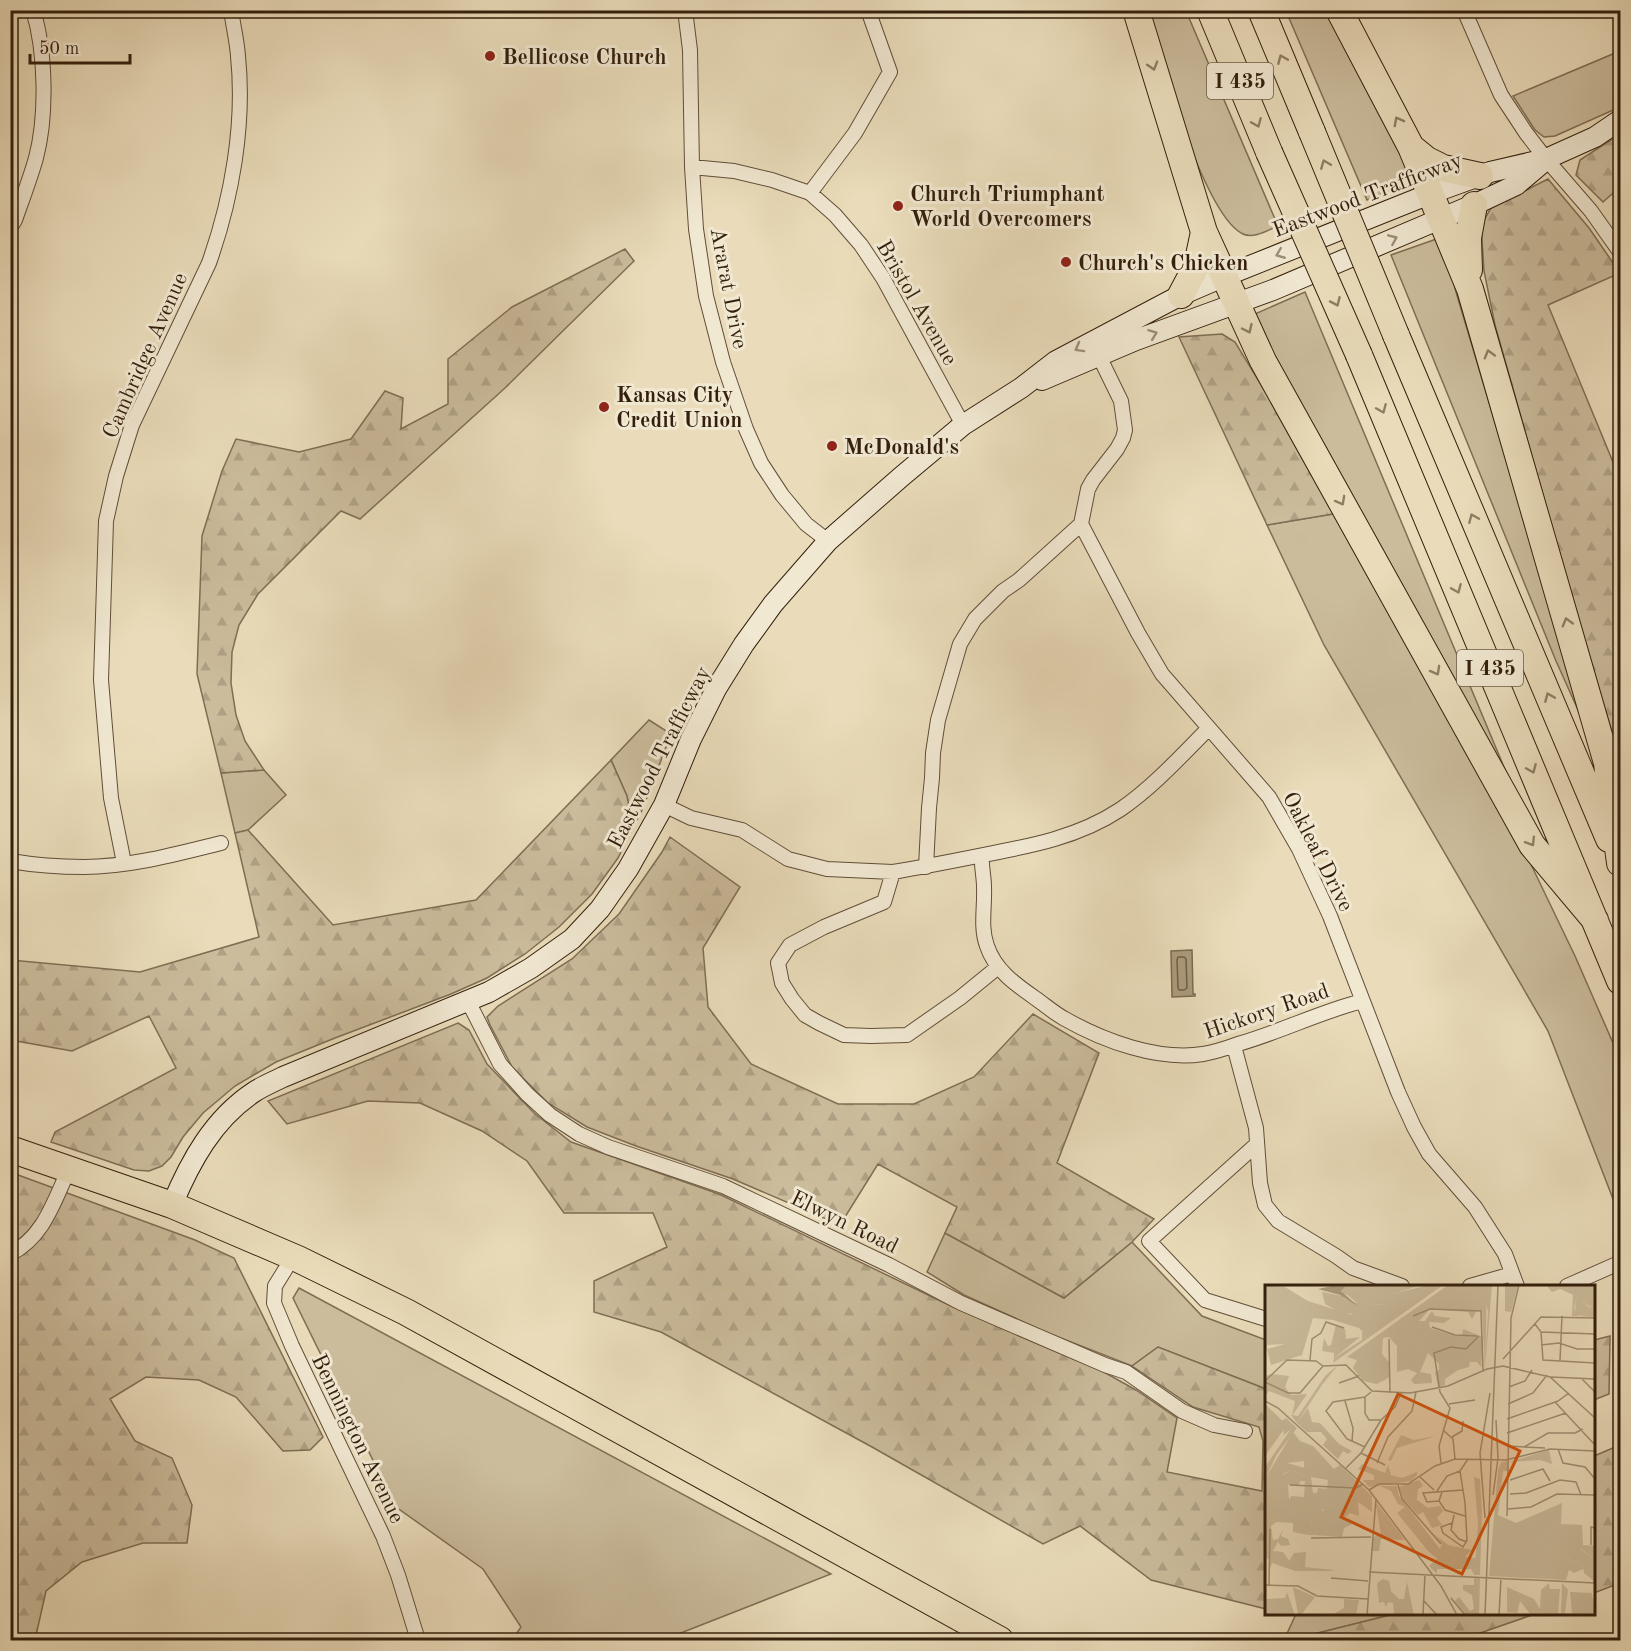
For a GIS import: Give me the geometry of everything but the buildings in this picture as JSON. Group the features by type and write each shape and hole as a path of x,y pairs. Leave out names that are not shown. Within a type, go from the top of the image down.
{"highway":[{"path":"1136,10 1204,232 1263,361 1532,845 1595,920"},
{"name":"I 435","path":"1210,10 1269,152 1359,355 1620,981"},
{"name":"I 435","path":"1261,10 1620,865"},
{"path":"1340,10 1411,147 1470,289 1607,763 1620,865"},
{"path":"1411,147 1427,160 1443,168 1480,176"},
{"path":"1470,289 1468,238 1474,205"},
{"path":"1181,296 1197,265 1204,232"},
{"path":"10,1149 172,1206 293,1257 406,1312 1000,1641"}],"main road":[{"name":"Eastwood Trafficway","path":"172,1206 186,1173 203,1144 228,1114 253,1092 283,1077 489,992 531,968 572,939 600,909 628,869 664,805 691,739 716,689 773,603 828,541 963,425 1021,388 1056,361 1181,296 1432,193 1480,176 1546,159 1595,137 1620,120"},
{"name":"Eastwood Trafficway","path":"1021,388 1146,337 1273,290 1442,219 1516,185 1546,159"}],"street":[{"path":"10,228 15,220 36,157 43,113 43,63 33,10"},
{"name":"Cambridge Avenue","path":"124,863 111,798 101,680 106,521 116,476 132,425 209,263 219,235 233,178 239,113 238,56 231,10"},
{"name":"Ararat Drive","path":"685,10 690,50 692,167 696,229 706,296 723,362 746,429 761,464 782,495 806,524 828,541"},
{"path":"810,193 855,133 890,72 868,10"},
{"path":"1466,11 1501,95 1526,133 1591,211 1620,252"},
{"name":"Bristol Avenue","path":"692,167 743,173 810,193 841,222 878,269 963,425"},
{"path":"926,867 934,742 960,644 975,619 1003,591 1019,580 1082,524 1088,489 1124,438 1121,401 1099,356"},
{"name":"Oakleaf Drive","path":"1082,524 1138,633 1162,674 1269,797 1299,849 1330,916 1398,1092 1414,1127 1429,1154 1475,1207 1505,1254 1514,1280"},
{"path":"664,805 692,818 742,831 788,859 827,869 893,872 1046,842 1100,821 1121,809 1148,788 1209,728"},
{"path":"10,861 85,867 171,856 220,843"},
{"name":"Hickory Road","path":"982,856 981,866 985,889 983,928 986,945 998,967 1014,983 1064,1018 1109,1040 1168,1055 1205,1054 1259,1038 1339,1007 1362,1001"},
{"path":"893,872 884,902 824,927 790,945 778,963 782,983 805,1015 844,1035 907,1035 960,998 998,967"},
{"name":"Elwyn Road","path":"468,1001 500,1064 550,1115 579,1134 723,1185 889,1264 961,1303 1126,1372 1182,1411 1214,1425 1245,1431"},
{"path":"1234,1046 1256,1128 1260,1183 1265,1205 1278,1221 1353,1268 1397,1285"},
{"path":"1257,1144 1149,1241 1204,1300 1265,1319"},
{"path":"10,1254 31,1240 41,1228 69,1169"},
{"name":"Bennington Avenue","path":"293,1257 275,1286 273,1303 383,1536 398,1575 418,1641"},
{"path":"1571,1285 1619,1263"},
{"path":"1483,1285 1514,1280"}],"green space":[{"path":"1145,11 1186,11 1278,226 1256,235 1243,234 1228,221 1213,198 1185,132"},
{"path":"1286,11 1326,11 1417,179 1367,200"},
{"path":"1620,51 1620,107 1555,136 1544,137 1535,130 1513,96"},
{"path":"1620,134 1620,187 1603,202 1576,175 1580,160"},
{"path":"1548,179 1589,228 1620,273 1548,305 1620,479 1620,759 1495,325 1484,271 1481,225 1491,208"},
{"path":"1442,237 1456,292 1587,730 1556,661 1391,255"},
{"path":"625,249 634,261 505,388 360,519 341,511 258,594 239,625 232,652 231,683 236,715 245,741 264,770 221,773 197,674 202,536 222,471 236,439 299,452 351,439 385,391 403,398 401,429 448,404 448,359 512,307"},
{"path":"1305,292 1509,779 1248,317"},
{"path":"1222,334 1235,342 1339,513 1267,525 1179,337"},
{"path":"1339,513 1525,852 1575,956 1620,1059 1620,1217 1548,1031 1324,645 1267,525"},
{"path":"649,720 671,734 633,828 627,796 611,760"},
{"path":"611,760 627,796 633,828 618,858 592,894 559,927 525,954 487,978 451,994 276,1062 235,1086 203,1113 162,1166 149,1171 134,1170 51,1142 55,1132 176,1068 149,1016 72,1051 11,1040 11,960 140,972 259,937 235,833 248,830 333,925 476,900"},
{"path":"264,770 286,795 248,830 235,833 221,773"},
{"path":"670,837 740,887 703,948 708,1007 751,1064 838,1104 914,1104 974,1077 1033,1014 1099,1053 1057,1163 1154,1219 1132,1242 1064,1298 945,1233 957,1207 878,1164 840,1225 733,1179 587,1127 548,1103 512,1067 487,1017 498,1006 572,959 619,914"},
{"path":"458,1023 469,1030 487,1064 534,1113 571,1142 719,1194 951,1306 1102,1371 1136,1390 1177,1418 1167,1472 1262,1491 1263,1441 1259,1427 1193,1407 1132,1366 1158,1347 1265,1389 1265,1609 1151,1580 1080,1526 1043,1544 872,1447 661,1332 594,1312 594,1281 667,1247 653,1213 564,1213 527,1161 482,1131 420,1103 368,1101 287,1124 268,1101"},
{"path":"10,1172 195,1240 234,1258 323,1437 310,1450 283,1451 236,1397 199,1380 146,1377 110,1399 135,1441 172,1458 192,1505 187,1543 143,1543 82,1562 46,1591 35,1640 11,1640"},
{"path":"945,1233 1064,1298 1132,1242 1202,1316 1265,1340 1265,1389 1158,1347 1132,1366 1048,1333 964,1295 927,1272"},
{"path":"299,1288 831,1574 663,1640 512,1640 521,1627 483,1569 396,1507 293,1298"},
{"path":"1610,1336 1609,1394 1595,1400 1595,1340"},
{"path":"1620,1445 1620,1583 1595,1593 1595,1456"},
{"path":"1296,1615 1390,1615 1290,1640 1284,1640"},
{"path":"1390,1615 1532,1615 1460,1640 1290,1640"}],"water":[{"path":"1192,950 1193,994 1195,996 1172,997 1171,951"}],"place":[{"name":"Bellicose Church","path":"490,56"},
{"name":"Church Triumphant World Overcomers","path":"898,206"},
{"name":"Church's Chicken","path":"1066,262"},
{"name":"Kansas City Credit Union","path":"604,407"},
{"name":"McDonald's","path":"832,446"}]}
